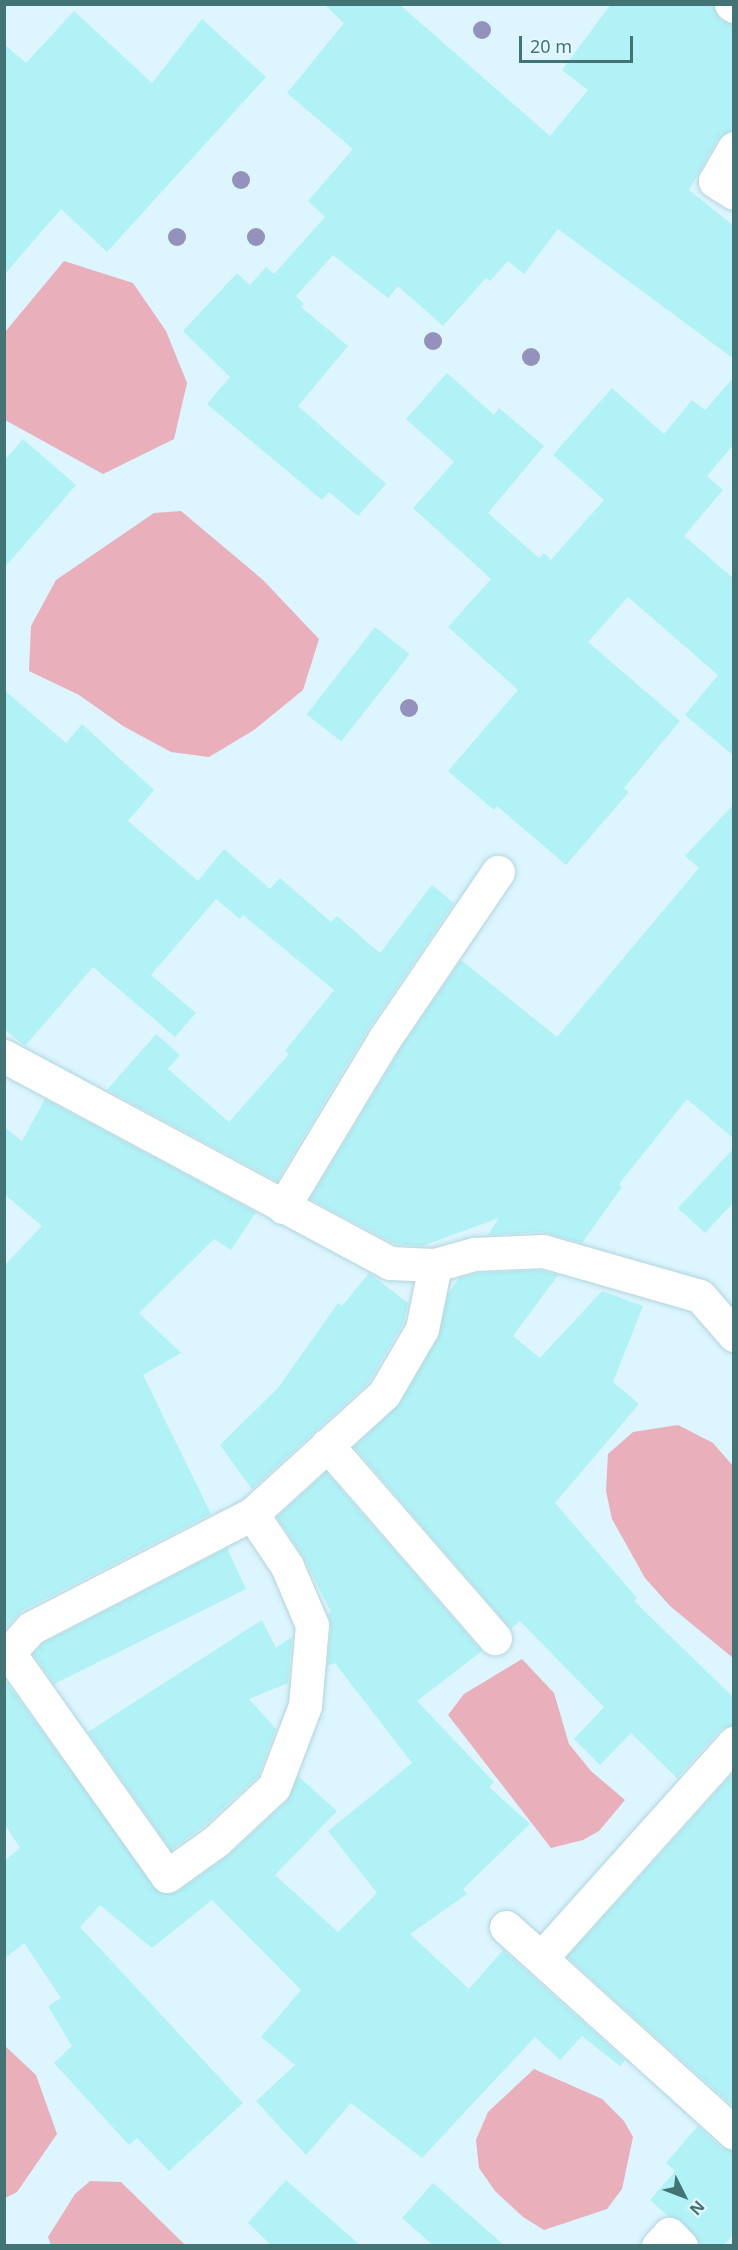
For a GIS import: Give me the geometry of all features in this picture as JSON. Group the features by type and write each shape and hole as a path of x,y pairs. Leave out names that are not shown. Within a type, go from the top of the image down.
{"street":[{"path":"734,148 715,181 734,193"},
{"path":"283,1207 385,1038 498,872"},
{"path":"4,1056 390,1263 435,1265 474,1254 543,1251 700,1296 734,1335"},
{"path":"252,1514 287,1566 312,1625 305,1706 274,1787 216,1840 167,1876 7,1656 31,1628 252,1514 384,1394 422,1329 435,1265"},
{"path":"327,1445 495,1638"},
{"path":"542,1958 734,1743"},
{"path":"506,1927 734,2133"},
{"path":"658,2246 669,2234 681,2246"}],"shaded area":[{"path":"64,261 133,283 166,331 187,383 174,439 103,474 5,420 5,332"},
{"path":"181,511 263,580 319,639 303,690 254,730 209,757 171,752 123,726 79,695 29,671 31,626 56,580 154,513"},
{"path":"678,1425 713,1443 733,1466 733,1658 670,1606 645,1578 612,1519 606,1491 608,1454 633,1432"},
{"path":"522,1659 554,1693 569,1744 591,1771 625,1800 599,1831 583,1840 551,1848 448,1715 464,1694"},
{"path":"4,2045 36,2075 57,2134 17,2192 5,2198"},
{"path":"534,2069 602,2099 624,2121 633,2137 622,2189 607,2209 544,2230 523,2217 495,2191 479,2168 476,2140 488,2112"},
{"path":"90,2181 121,2182 185,2245 51,2245 48,2237 75,2194"}],"building":[{"path":"324,4 399,4 550,136 588,90 562,70 611,4 713,4 720,19 734,25 734,129 718,139 689,190 734,226 734,359 558,229 524,274 508,261 490,281 486,278 443,326 398,286 388,298 333,255 296,296 304,304 301,307 348,346 298,406 386,484 358,516 329,492 322,500 207,404 230,377 183,331 237,273 250,285 266,267 274,274 325,217 308,201 353,149 287,93 344,23"},
{"path":"74,11 152,83 202,19 266,77 107,252 61,209 4,275 4,44 26,63"},
{"path":"447,373 494,415 499,408 544,446 488,513 539,558 544,553 551,560 604,500 553,455 612,388 664,434 692,400 705,410 734,377 734,444 707,476 723,490 684,536 734,579 734,756 685,715 718,675 628,597 588,642 680,721 624,788 629,792 566,865 497,806 494,810 448,771 518,690 448,627 491,579 413,508 454,462 406,419"},
{"path":"23,439 76,485 4,568 4,461"},
{"path":"375,627 410,654 341,742 307,714"},
{"path":"4,690 66,743 82,724 154,790 128,821 198,881 224,849 270,889 280,878 331,922 337,916 380,953 432,885 454,903 369,1028 277,1181 107,1090 156,1034 180,1055 168,1069 229,1122 289,1054 285,1051 334,990 243,915 240,919 216,899 151,975 196,1013 175,1037 93,967 25,1046 4,1029"},
{"path":"734,804 734,1139 687,1099 619,1184 622,1187 582,1243 543,1232 488,1235 499,1218 422,1246 395,1244 310,1199 401,1048 461,960 557,1037 699,868 685,856"},
{"path":"45,1099 256,1212 231,1250 214,1239 139,1313 181,1353 143,1375 211,1514 22,1611 4,1629 4,1266 42,1226 4,1194 4,1127 22,1141"},
{"path":"734,1148 734,1202 705,1233 678,1208"},
{"path":"541,1270 558,1275 513,1336 540,1358 602,1291 643,1306 613,1382 639,1404 555,1503 637,1598 634,1601 734,1698 734,1725 720,1730 677,1778 631,1733 600,1765 574,1739 604,1707 520,1621 511,1629 354,1447 400,1403 438,1338 448,1294 459,1278 477,1273"},
{"path":"369,1273 408,1303 404,1322 369,1382 252,1489 220,1445 278,1388 338,1303 342,1306"},
{"path":"326,1472 482,1651 417,1701 494,1782 489,1787 530,1824 463,1889 467,1894 410,1934 469,1989 503,1950 625,2060 620,2066 582,2036 560,2060 535,2037 422,2158 351,2103 306,2155 256,2101 295,2065 261,2037 301,1990 212,1900 152,1948 100,1905 80,1927 243,2103 169,2171 137,2138 129,2145 54,2063 72,2046 48,2006 61,1998 24,1943 4,1959 4,1861 20,1848 4,1823 4,1679 160,1893 178,1891 229,1855 287,1801 298,1776 337,1811 275,1875 338,1932 377,1893 328,1831 412,1763 335,1663 327,1666 331,1627 328,1614 331,1612 303,1556 277,1517"},
{"path":"227,1548 246,1589 54,1684 33,1654 43,1643"},
{"path":"262,1620 276,1648 292,1637 288,1683 249,1699 276,1729 258,1776 204,1826 171,1850 88,1732"},
{"path":"734,1772 734,2107 567,1957"},
{"path":"698,2126 721,2147 734,2151 734,2234 723,2246 701,2246 682,2221 668,2216 650,2200 675,2171 666,2163"},
{"path":"286,2180 361,2246 272,2246 248,2223"},
{"path":"433,2183 505,2246 434,2246 402,2218"}]}
